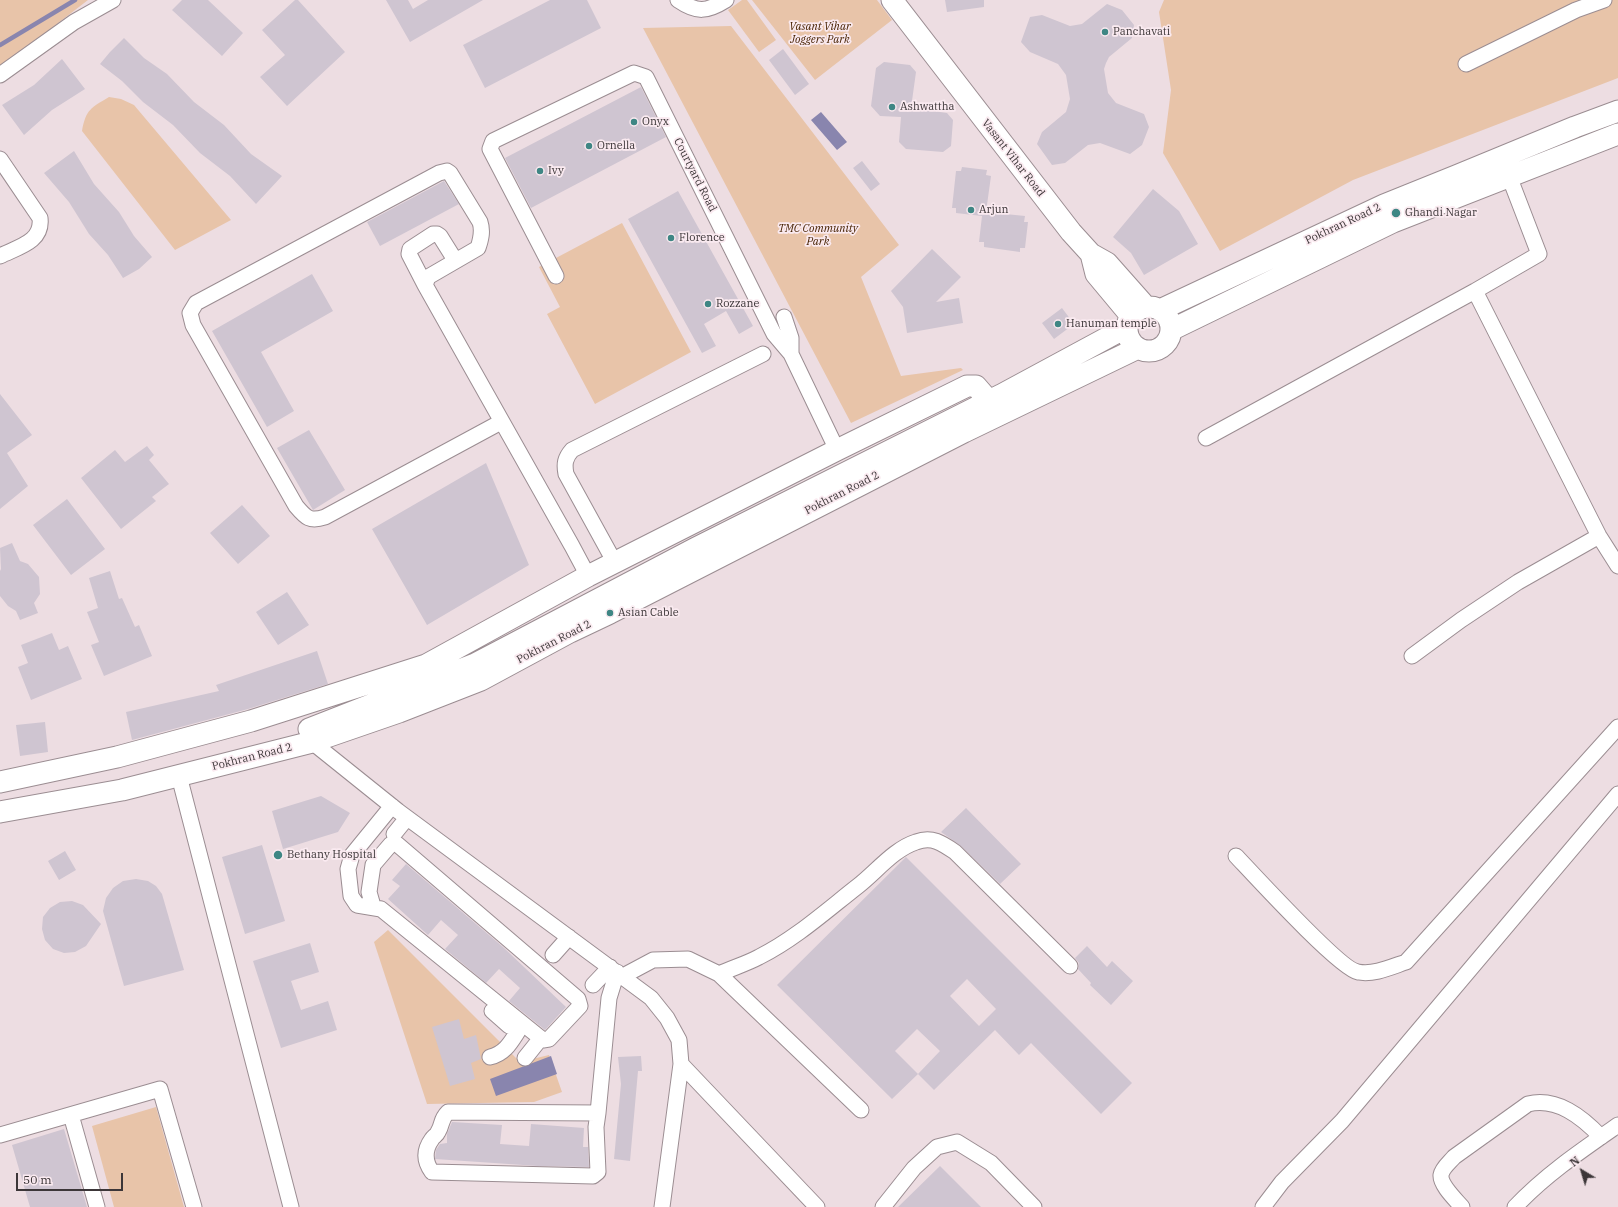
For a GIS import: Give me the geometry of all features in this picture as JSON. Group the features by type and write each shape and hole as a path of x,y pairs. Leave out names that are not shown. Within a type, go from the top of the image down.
{"main road":[{"name":"Vasant Vihar Road","path":"892,0 1067,228 1091,254 1107,263 1141,315"},
{"name":"Pokhran Road 2","path":"1171,330 1392,222 1460,185 1575,127 1618,111"},
{"name":"Pokhran Road 2","path":"0,797 119,778 310,736 474,664 696,548 989,401 1141,315 1384,205 1460,185 1509,176 1618,134"},
{"path":"1141,315 1169,318 1171,335 1167,343 1160,349 1143,351 1130,340 1127,332 1141,315"},
{"name":"Pokhran Road 2","path":"0,812 122,790 179,776 310,736 399,712 481,680 570,632 964,432 1138,348"},
{"path":"0,782 117,758 251,722 426,665 588,576 967,386 976,386 989,401"}],"street":[{"path":"0,75 74,22 113,0"},
{"path":"678,0 694,9 702,11 715,7 726,0"},
{"path":"1466,64 1576,10 1604,0"},
{"name":"Courtyard Road","path":"556,276 490,149 493,141 634,73 646,77 774,334 791,354 837,450"},
{"path":"0,159 40,218 41,226 39,232 31,241 0,256"},
{"path":"425,285 428,277 478,248 482,228 480,222 450,173 443,171 196,303 190,313 193,326 296,506 309,519 317,520 325,517 501,422"},
{"path":"1206,438 1475,291 1539,254 1509,176"},
{"path":"455,260 440,236 437,234 433,234 410,249 408,254 588,576"},
{"path":"1475,291 1599,536 1618,566"},
{"path":"784,318 791,338 791,354"},
{"path":"614,563 566,474 564,466 566,457 572,450 763,354"},
{"path":"1412,656 1461,620 1518,582 1599,536"},
{"path":"1236,856 1333,955 1357,972 1380,971 1406,962 1618,727"},
{"path":"310,736 399,812 651,998 667,1018 679,1040 682,1064 662,1207"},
{"path":"179,776 291,1207"},
{"path":"1263,1207 1282,1182 1342,1121 1618,794"},
{"path":"394,834 399,812"},
{"path":"373,906 369,892 373,865 391,844 397,844 578,999 580,1006 549,1039 543,1040 516,1025 449,963 381,909 373,906 357,905 354,874 355,866 399,812"},
{"path":"719,974 758,958 797,934 867,879 896,853 915,842 929,839 942,843 955,852 1070,966"},
{"path":"553,955 569,937"},
{"path":"593,985 616,972 653,960 688,959 719,974 861,1110"},
{"path":"598,1113 448,1112 442,1117 438,1132 432,1138 426,1149 427,1165 432,1172 593,1176 598,1172 596,1127 598,1113 609,994 616,972"},
{"path":"490,1057 498,1055 510,1045 516,1025"},
{"path":"525,1058 541,1038"},
{"path":"682,1064 817,1207"},
{"path":"0,1135 160,1089 194,1207"},
{"path":"1462,1207 1442,1182 1441,1175 1445,1167 1454,1157 1528,1104 1540,1101 1553,1104 1578,1116 1601,1137"},
{"path":"71,1115 97,1207"},
{"path":"1515,1207 1530,1191 1618,1125"},
{"path":"883,1207 914,1168 937,1147 957,1142 991,1163 1034,1207"}],"green space":[{"path":"0,0 88,0 0,68"},
{"path":"742,0 747,0 776,40 759,52 728,10"},
{"name":"Vasant Vihar Joggers Park","path":"752,0 877,0 892,20 815,80"},
{"path":"1164,0 1618,0 1618,78 1353,180 1220,251 1163,153 1171,90 1159,12"},
{"name":"TMC Community Park","path":"731,26 899,245 861,277 901,376 961,368 963,370 851,423 643,28"},
{"path":"109,97 121,99 134,105 231,220 175,250 82,131 85,118 90,110"},
{"path":"622,223 691,352 595,404 547,314 560,307 539,267"},
{"path":"388,930 520,1062 549,1055 562,1092 534,1102 427,1104 374,942"},
{"path":"156,1107 184,1207 114,1207 92,1126"}],"shaded area":[{"path":"821,112 847,142 837,150 811,120"},
{"path":"551,1056 557,1074 496,1096 490,1079"}],"building":[{"path":"182,0 208,0 243,33 222,56 172,10"},
{"path":"295,0 298,0 345,52 287,106 260,77 285,55 262,30"},
{"path":"386,0 408,0 413,9 428,0 483,0 410,42"},
{"path":"550,0 587,0 601,28 485,88 463,45"},
{"path":"945,0 984,0 984,7 947,12"},
{"path":"1107,4 1122,10 1134,25 1132,38 1109,57 1106,63 1104,69 1108,93 1116,103 1144,114 1149,127 1142,145 1130,154 1100,143 1088,145 1065,163 1052,165 1037,144 1042,132 1066,112 1070,99 1066,75 1058,64 1030,52 1021,42 1030,17 1042,15 1070,26 1082,24"},
{"path":"124,38 144,58 167,74 194,102 224,125 251,154 282,176 256,204 230,176 200,153 173,125 143,102 122,81 100,64"},
{"path":"783,49 809,84 795,95 769,60"},
{"path":"62,59 85,89 52,110 24,135 2,105 34,85"},
{"name":"Ashwattha","path":"884,62 910,65 916,72 911,108 947,113 953,120 951,146 943,152 906,149 899,142 901,117 880,116 871,106 876,68"},
{"path":"641,87 666,137 531,208 505,158"},
{"path":"74,151 94,184 119,212 134,236 152,257 139,269 123,278 108,255 89,234 69,202 44,173"},
{"path":"862,161 880,184 871,191 853,168"},
{"name":"Arjun","path":"962,167 987,170 986,175 991,176 986,212 1025,216 1024,222 1028,222 1025,248 1020,248 1020,252 984,247 984,242 979,242 982,216 956,213 956,208 952,208 956,171 961,171"},
{"path":"444,181 459,204 380,246 367,222"},
{"path":"1153,189 1179,211 1198,244 1144,275 1131,253 1113,237"},
{"path":"678,191 753,326 739,334 726,311 704,324 716,346 702,353 628,219"},
{"path":"932,249 961,277 936,302 959,298 963,323 907,333 903,307 891,291"},
{"path":"312,274 333,311 261,352 294,411 267,427 212,331"},
{"name":"Hanuman temple","path":"1062,308 1074,324 1054,339 1042,323"},
{"path":"0,394 32,435 7,453 28,486 0,509"},
{"path":"309,430 345,490 313,510 277,448"},
{"path":"147,446 154,455 149,460 169,484 152,497 156,501 121,529 81,478 115,450 125,462"},
{"path":"486,463 529,565 427,625 372,529"},
{"path":"67,499 105,549 71,575 33,525"},
{"path":"242,505 270,536 238,564 210,533"},
{"path":"12,543 20,561 28,564 39,577 40,594 34,603 38,613 20,620 16,611 8,606 0,596 0,548"},
{"path":"110,571 119,599 122,598 135,627 139,625 152,656 104,676 91,645 99,642 87,612 98,608 89,578"},
{"path":"287,592 309,625 278,645 256,612"},
{"path":"52,633 59,650 68,646 82,679 31,700 18,667 28,663 21,645"},
{"path":"317,651 328,684 248,709 132,740 126,712 219,691 216,685"},
{"path":"45,722 48,752 20,756 16,725"},
{"path":"321,796 350,813 338,832 283,849 272,811"},
{"path":"966,808 1021,864 1000,884 961,846 941,832"},
{"path":"262,845 285,921 245,934 222,857"},
{"path":"65,851 76,870 59,880 48,861"},
{"path":"906,857 1132,1083 1101,1114 1031,1043 1019,1055 995,1030 934,1090 918,1074 892,1099 777,985","holes":["967,979 996,1009 979,1026 950,996","917,1029 940,1051 918,1074 895,1051"]},
{"path":"406,864 503,947 566,1007 545,1030 509,1001 520,988 499,969 486,983 445,949 458,935 441,920 428,935 388,899 400,886 392,880"},
{"path":"136,879 148,881 156,886 162,894 184,970 124,986 103,911 106,898 113,888 123,881"},
{"path":"72,901 83,905 101,924 86,946 75,952 64,953 53,949 45,940 42,929 43,917 50,908 60,902"},
{"path":"310,943 319,972 291,981 301,1010 328,1001 337,1030 281,1048 253,961"},
{"path":"1087,946 1107,967 1112,961 1133,981 1111,1005 1090,985 1091,983 1078,969 1079,963 1075,958"},
{"path":"459,1019 464,1039 476,1035 481,1059 471,1063 475,1079 450,1086 432,1027"},
{"path":"641,1056 642,1071 638,1071 630,1161 614,1159 621,1084 618,1057"},
{"path":"452,1122 502,1125 500,1144 529,1146 531,1124 584,1128 583,1147 588,1147 589,1167 538,1166 435,1159 436,1150 440,1144 447,1143 447,1134"},
{"path":"64,1129 87,1207 30,1207 12,1145"},
{"path":"940,1166 981,1207 898,1207"}],"waterway":[{"path":"0,45 75,0"}],"place":[{"name":"Panchavati","path":"1105,32"},
{"name":"Ashwattha","path":"892,107"},
{"name":"Onyx","path":"634,122"},
{"name":"Ornella","path":"589,146"},
{"name":"Ivy","path":"540,171"},
{"name":"Arjun","path":"971,210"},
{"name":"Ghandi Nagar","path":"1396,213"},
{"name":"Florence","path":"671,238"},
{"name":"Rozzane","path":"708,304"},
{"name":"Hanuman temple","path":"1058,324"},
{"name":"Asian Cable","path":"610,613"},
{"name":"Bethany Hospital","path":"278,855"}]}
